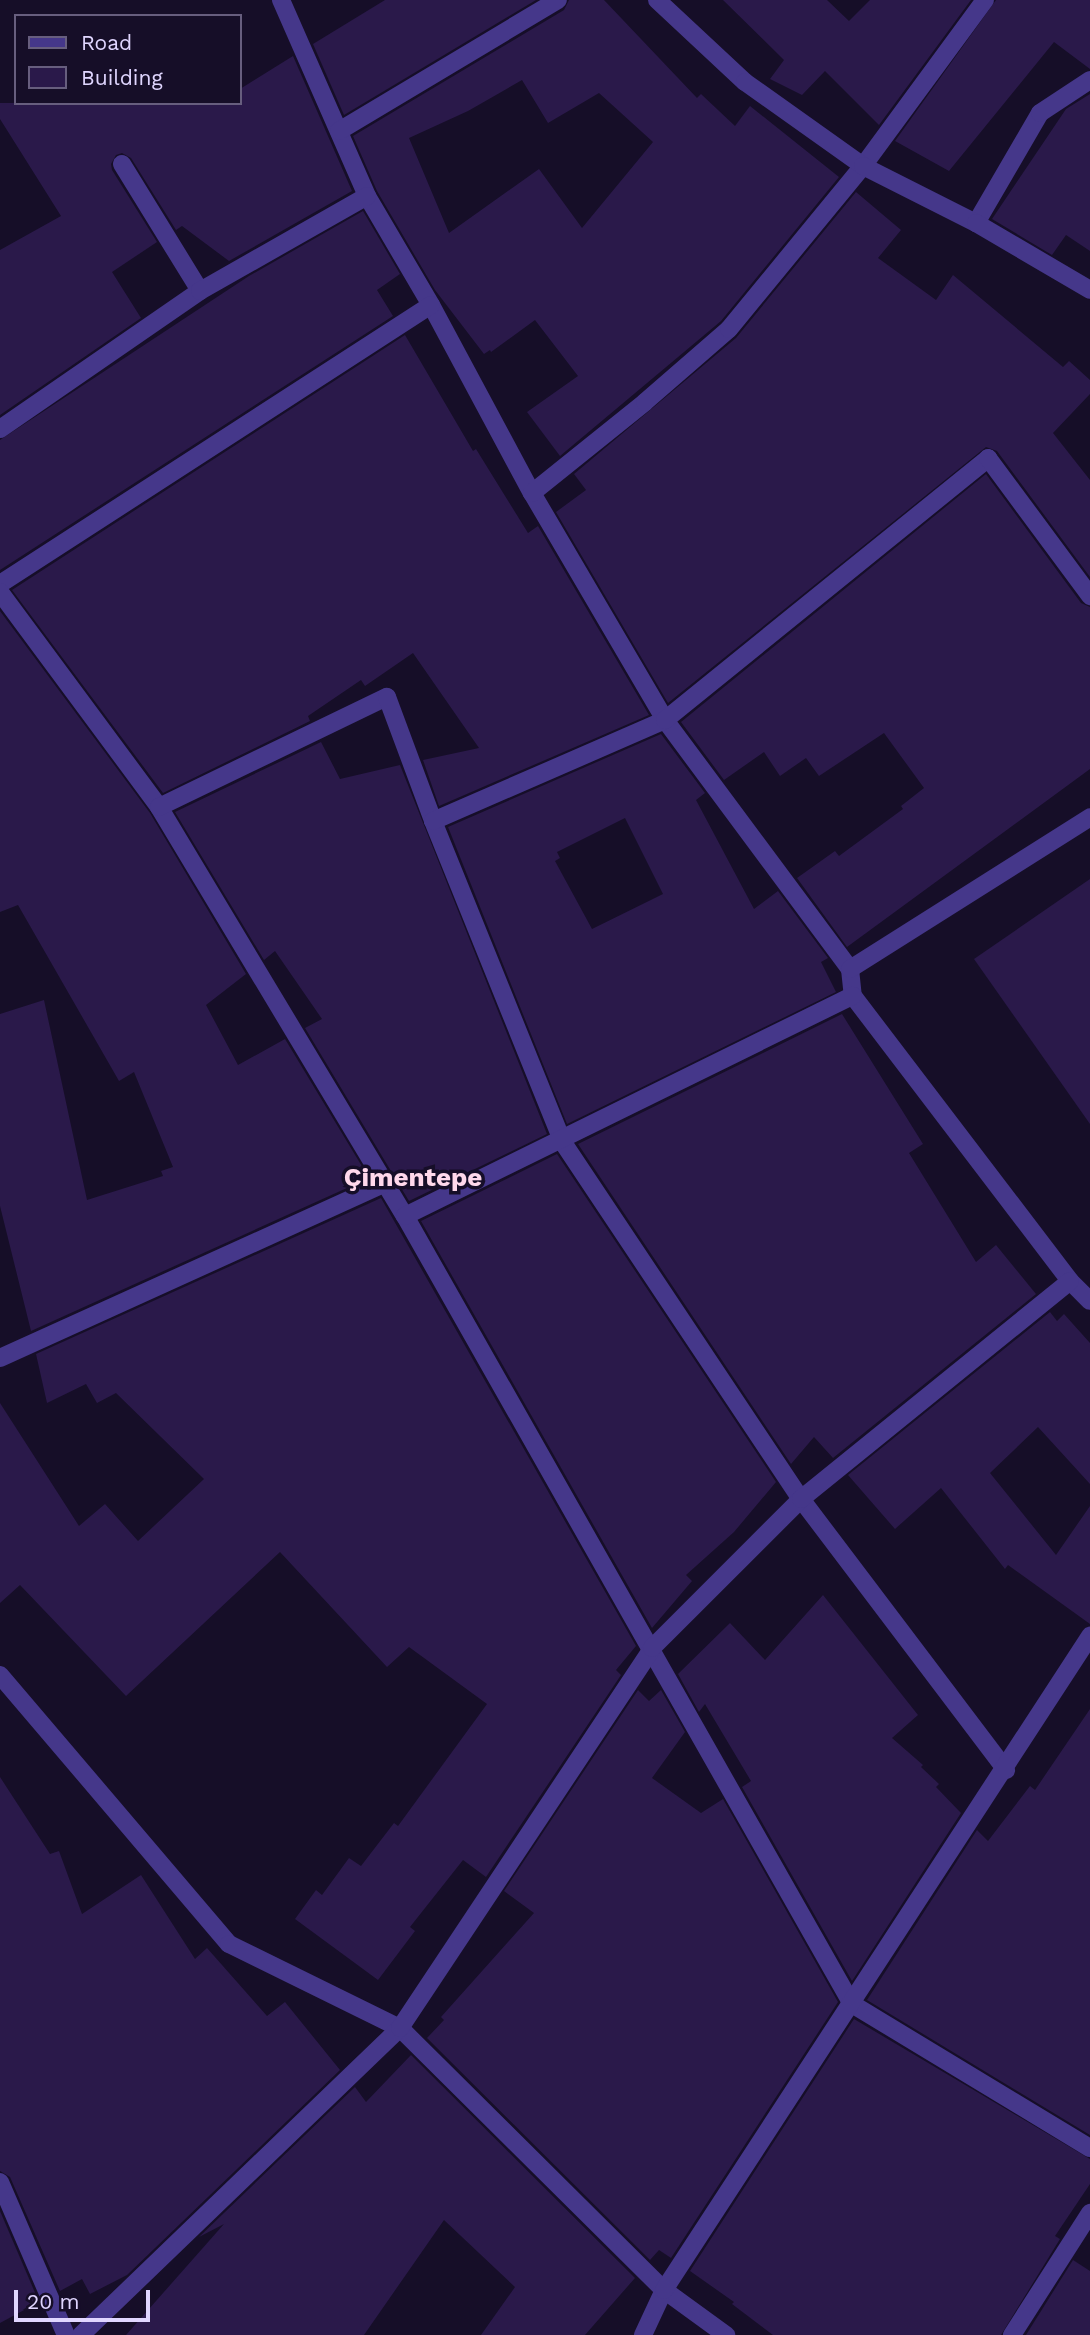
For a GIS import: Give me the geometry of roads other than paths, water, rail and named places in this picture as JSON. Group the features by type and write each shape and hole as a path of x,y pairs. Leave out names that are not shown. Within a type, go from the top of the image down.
{"street":[{"path":"281,0 367,196 431,305 532,492 665,720 850,969 853,996 1070,1281 1090,1301"},
{"path":"339,131 558,0"},
{"path":"657,0 745,82 863,166 976,223 1090,290"},
{"path":"532,492 645,402 729,329 863,166 985,0"},
{"path":"976,223 1040,113 1090,80"},
{"path":"122,164 200,291"},
{"path":"0,429 200,291 367,196"},
{"path":"0,584 431,305"},
{"path":"433,821 665,720 988,458 1090,596"},
{"path":"0,592 159,807 405,1216 852,2004 1090,2148"},
{"path":"159,807 387,697 433,821 562,1141 801,1499 1006,1770"},
{"path":"850,969 1090,817"},
{"path":"405,1216 853,996"},
{"path":"0,1358 384,1184"},
{"path":"81,2335 400,2028 652,1648 801,1499 1070,1281"},
{"path":"643,2335 664,2290 1006,1770 1090,1636"},
{"path":"0,1675 229,1944 400,2028 664,2290 726,2335"},
{"path":"0,2182 66,2335"},
{"path":"1012,2335 1090,2213"}],"district":[{"name":"Çimentepe","path":"413,1178"}]}
